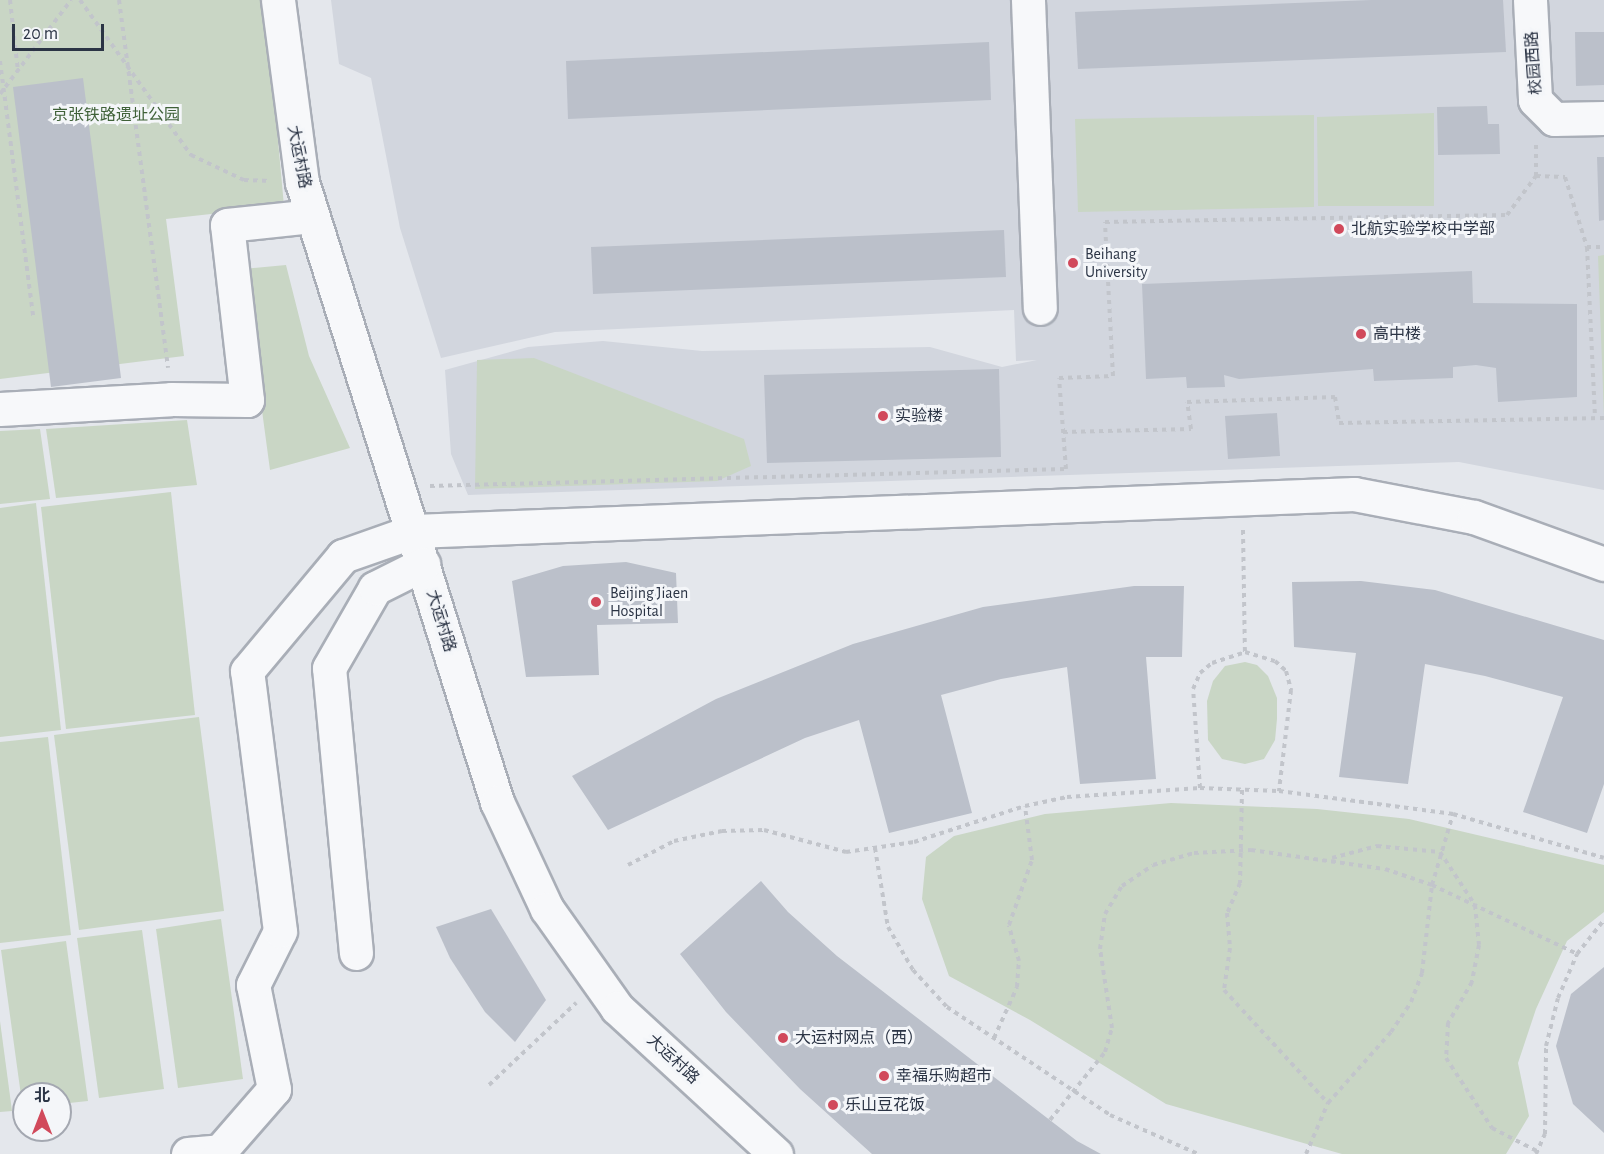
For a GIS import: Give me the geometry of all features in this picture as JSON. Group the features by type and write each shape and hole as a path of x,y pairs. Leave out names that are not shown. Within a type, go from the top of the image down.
{"street":[{"name":"大运村路","path":"278,0 303,182 312,216 414,531 497,802 547,909 617,1008 776,1154"},
{"path":"1028,0 1040,308"},
{"name":"校园西路","path":"1530,0 1535,100 1554,119 1604,118"},
{"path":"0,409 170,388 247,400 227,225 312,216"},
{"path":"188,1154 220,1153 274,1089 253,985 280,931 247,671 343,556 414,531 1354,494 1474,517 1604,564"},
{"path":"356,953 329,668 375,588 423,564"}],"path":[{"path":"10,0 18,71"},
{"path":"0,94 71,0"},
{"path":"81,0 191,155 244,180 303,182"},
{"path":"119,0 170,388"},
{"path":"0,61 33,316"},
{"path":"427,486 1066,469 1059,378 1113,376 1105,222 1507,215 1536,176 1565,177 1587,247 1596,418"},
{"path":"1587,247 1604,247"},
{"path":"1063,432 1191,429 1187,402 1324,397 1335,397 1339,423 1604,418"},
{"path":"1242,498 1245,652"},
{"path":"1200,788 1193,689 1200,673 1212,663 1245,652 1275,661 1286,671 1291,690 1279,791"},
{"path":"628,865 674,841 722,831 764,830 846,852 914,842 1025,806 1067,798 1200,788 1279,791 1453,814 1604,858"},
{"path":"1242,790 1240,883 1227,913 1230,948 1224,990 1328,1103"},
{"path":"994,1038 1017,987 1019,961 1009,924 1032,860 1025,806"},
{"path":"1306,1154 1328,1103 1391,1032 1411,1002 1422,973 1432,885 1453,814"},
{"path":"1331,859 1377,846 1440,852"},
{"path":"875,848 888,927 913,970 947,1007 1110,1115 1198,1154"},
{"path":"1050,1120 1105,1052 1112,1028 1100,949 1105,914 1122,886 1153,865 1194,853 1241,851 1331,859 1385,869 1432,885 1577,954"},
{"path":"1440,852 1475,905 1479,945 1472,982 1448,1023 1446,1058 1492,1128 1536,1153 1545,1134 1546,1046 1558,998 1577,954 1604,920"},
{"path":"489,1085 580,1000"}],"shaded area":[{"name":"Beihang University","path":"331,0 1604,0 1604,490 1459,462 468,495 451,454 445,370 528,347 603,341 702,351 930,347 1002,367 1037,360 1016,361 1014,310 555,332 441,358 400,228 371,78 339,64"}],"green space":[{"name":"京张铁路遗址公园","path":"0,0 265,0 284,206 166,219 184,356 0,379"},
{"path":"1434,113 1434,206 1318,206 1317,117"},
{"path":"1314,115 1314,207 1078,212 1075,119"},
{"path":"1604,255 1604,417 1598,256"},
{"path":"286,265 309,356 350,448 270,470 243,269"},
{"path":"534,358 744,439 751,466 717,481 475,489 477,360"},
{"path":"187,420 197,485 56,498 46,429"},
{"path":"40,429 50,499 0,504 0,431"},
{"path":"171,492 195,715 66,729 41,507"},
{"path":"36,503 61,730 0,737 0,508"},
{"path":"1245,662 1257,665 1268,676 1277,698 1277,719 1275,740 1264,759 1245,764 1222,759 1208,740 1207,701 1213,681 1225,666"},
{"path":"199,717 224,911 79,930 54,735"},
{"path":"48,737 71,935 0,943 0,742"},
{"path":"1171,803 1317,809 1409,819 1604,865 1604,912 1567,941 1536,1009 1518,1063 1529,1116 1506,1154 1342,1154 1166,1104 1030,1020 949,976 922,899 926,857 954,836 1045,814"},
{"path":"221,919 243,1079 178,1088 156,929"},
{"path":"142,930 164,1089 99,1098 77,938"},
{"path":"66,941 88,1101 72,1103 72,1082 19,1082 1,950"},
{"path":"0,1021 12,1111 0,1112"}],"building":[{"path":"1371,0 1503,0 1506,52 1078,69 1075,12"},
{"path":"1575,32 1604,32 1604,85 1576,86"},
{"path":"989,42 991,100 568,119 566,61"},
{"path":"83,78 121,378 51,387 13,87"},
{"path":"1487,106 1488,124 1499,124 1500,154 1438,155 1437,107"},
{"path":"1597,157 1604,157 1604,220 1599,221"},
{"path":"1004,230 1006,277 593,294 591,247"},
{"name":"高中楼","path":"1472,271 1473,303 1577,304 1577,397 1498,402 1496,368 1476,365 1453,367 1453,378 1374,381 1373,369 1239,379 1224,375 1225,387 1187,388 1186,377 1146,379 1142,284"},
{"name":"实验楼","path":"999,369 1001,457 767,463 764,375"},
{"path":"1277,413 1280,456 1228,459 1225,416"},
{"name":"Beijing Jiaen Hospital","path":"626,562 676,573 678,623 597,625 599,675 526,677 512,581 563,566"},
{"path":"1361,581 1435,590 1604,640 1604,784 1587,833 1523,812 1563,697 1485,676 1425,664 1408,784 1339,777 1356,653 1294,647 1292,582"},
{"path":"1134,586 1184,586 1182,657 1146,657 1156,779 1080,784 1067,667 1001,679 941,695 972,813 889,833 859,720 805,738 608,830 572,776 716,699 853,644 983,607"},
{"path":"761,881 788,912 837,956 1077,1141 1101,1154 872,1154 800,1089 726,1012 680,954"},
{"path":"491,909 546,1000 515,1042 485,1012 450,958 436,927"},
{"path":"1604,967 1604,1133 1573,1104 1556,1046 1571,994"}],"place":[{"name":"北航实验学校中学部","path":"1339,229"},
{"name":"Beihang University","path":"1073,263"},
{"name":"高中楼","path":"1361,334"},
{"name":"实验楼","path":"883,416"},
{"name":"Beijing Jiaen Hospital","path":"596,602"},
{"name":"大运村网点（西）","path":"783,1038"},
{"name":"幸福乐购超市","path":"884,1076"},
{"name":"乐山豆花饭","path":"833,1105"}]}
